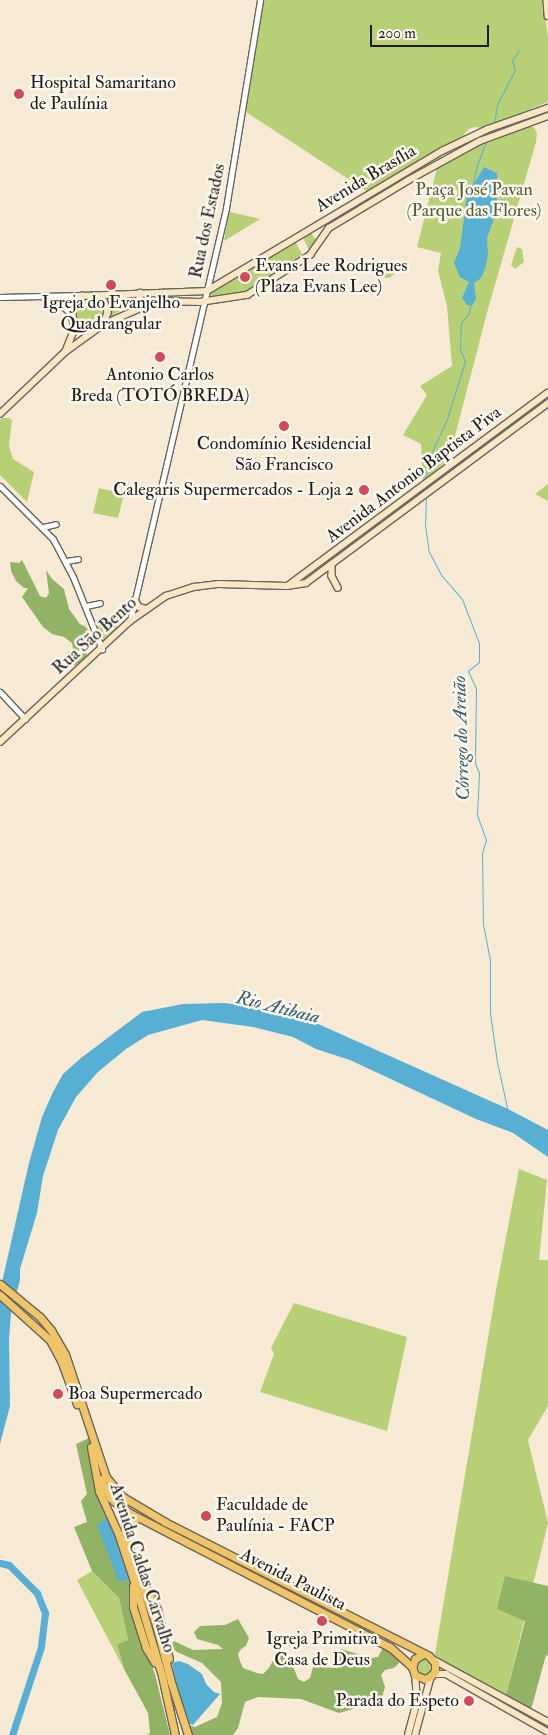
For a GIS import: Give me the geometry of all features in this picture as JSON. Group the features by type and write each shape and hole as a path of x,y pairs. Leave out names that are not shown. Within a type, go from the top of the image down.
{"main road":[{"path":"547,0 548,16"},
{"name":"Avenida Brasília","path":"207,291 442,151 488,129 548,108"},
{"name":"Avenida Brasília","path":"205,301 247,295 310,255 329,228 435,164 480,141 548,116"},
{"path":"64,352 72,338 74,302 90,295 207,291"},
{"path":"138,308 140,293"},
{"path":"114,294 138,308"},
{"path":"90,295 104,301 107,307 108,313 104,324"},
{"path":"0,414 64,352 104,324 138,308 157,302 205,301"},
{"path":"72,317 82,329 95,330"},
{"name":"Avenida Antonio Baptista Piva","path":"298,581 548,393"},
{"name":"Avenida Antonio Baptista Piva","path":"306,583 548,403"},
{"path":"434,478 439,484"},
{"path":"379,520 383,526"},
{"path":"332,564 332,576 338,588"},
{"name":"Rua São Bento","path":"287,586 298,581"},
{"name":"Rua São Bento","path":"0,742 130,621 166,596 194,588 236,584 287,586 306,583"},
{"path":"135,600 139,607 147,609"},
{"name":"Avenida Caldas Carvalho","path":"0,1284 49,1327 65,1354 106,1477 114,1489 129,1502"},
{"name":"Avenida Caldas Carvalho","path":"0,1295 50,1340 59,1357 89,1438 101,1497 157,1628 175,1735"},
{"name":"Avenida Paulista","path":"95,1465 110,1498 139,1518 390,1647 412,1668"},
{"name":"Avenida Paulista","path":"129,1502 423,1654"},
{"name":"Avenida Caldas Carvalho","path":"139,1518 128,1520 124,1530 148,1631 188,1735"},
{"path":"135,1577 147,1587 157,1609 169,1658 163,1668 146,1648 133,1606 135,1577"},
{"path":"148,1631 157,1628"},
{"path":"408,1735 417,1700 415,1675 412,1668 415,1659 423,1654 548,1722"},
{"path":"415,1735 436,1667 434,1660"},
{"path":"415,1675 424,1679 432,1675 446,1674 548,1732"}],"street":[{"name":"Rua dos Estados","path":"130,621 230,186 260,0"},
{"path":"0,297 90,295"},
{"path":"41,296 61,305 72,317"},
{"path":"0,486 53,539 66,561 102,649"},
{"path":"42,528 56,524"},
{"path":"66,561 78,559"},
{"path":"86,606 100,603"},
{"path":"0,692 25,718"}],"green space":[{"path":"263,0 543,0 548,37 548,102 483,128 475,127 469,129 458,141 368,192 246,112"},
{"name":"Praça José Pavan (Parque das Flores)","path":"528,127 534,127 537,133 536,142 488,309 449,459 423,481 421,444 403,435 427,395 420,386 452,366 447,306 438,271 441,253 417,247 437,168 471,149"},
{"path":"229,212 243,215 260,219 224,241"},
{"path":"311,233 316,240 309,250 303,238"},
{"path":"296,243 302,254 246,293 209,298 210,294"},
{"path":"517,247 522,249 524,262 515,269 511,265"},
{"path":"387,262 393,264 395,270 393,276 387,278 381,276 379,270 381,264"},
{"path":"105,297 114,299 126,307 112,316"},
{"path":"89,298 99,302 103,312 99,322 89,326 79,322 75,312 79,302"},
{"path":"2,418 12,420 9,446 13,459 34,472 27,502 0,475 0,420"},
{"path":"548,484 548,501 535,494"},
{"path":"99,488 124,494 118,518 93,513"},
{"path":"22,560 40,596 46,598 49,593 46,570 52,579 64,589 69,609 80,624 86,627 92,637 86,650 87,657 74,666 66,654 73,649 72,643 64,637 52,634 43,627 22,597 28,588 24,588 16,581 11,571 10,562 19,563"},
{"path":"97,622 120,627 105,641 100,636"},
{"path":"519,1169 547,1180 539,1260 548,1260 548,1406 528,1440 548,1523 505,1699 548,1722 548,1732 435,1671 434,1660 496,1290"},
{"path":"294,1303 407,1337 387,1431 260,1392 274,1354 271,1348"},
{"path":"89,1438 109,1517 119,1582 131,1579 144,1646 155,1674 170,1735 147,1735 150,1733 148,1713 124,1669 117,1644 128,1640 119,1598 92,1571 74,1527 87,1522 81,1501 87,1494 76,1444"},
{"path":"92,1571 119,1598 128,1640 117,1644 124,1669 77,1580"},
{"path":"505,1576 548,1586 548,1656 546,1655 531,1710 505,1699 525,1621 497,1609"},
{"path":"238,1619 249,1638 246,1646 238,1654 240,1661 243,1668 257,1673 263,1674 269,1668 276,1655 283,1656 293,1666 298,1679 304,1682 310,1678 313,1667 338,1668 336,1654 341,1649 371,1658 378,1657 385,1644 401,1656 399,1663 394,1668 385,1670 381,1675 385,1687 381,1701 339,1713 301,1699 258,1697 245,1702 238,1728 233,1735 191,1735 188,1725 195,1727 217,1717 222,1703 221,1682 202,1663 177,1652 171,1646 174,1641 193,1650 223,1649 218,1645 197,1639 194,1632 200,1626 225,1625"},
{"path":"423,1656 432,1661 432,1673 421,1677 414,1670 415,1661"}],"water":[{"path":"484,167 497,173 497,210 487,238 488,254 485,269 481,278 474,283 476,299 472,306 467,305 462,298 469,282 460,277 454,263 460,248 467,195"},
{"name":"Rio Atibaia","path":"225,1003 277,1010 316,1023 506,1108 548,1130 548,1157 513,1133 476,1119 350,1060 316,1049 293,1037 253,1027 202,1020 148,1035 126,1049 98,1072 76,1097 58,1130 43,1176 37,1213 20,1269 20,1280 11,1314 9,1339 10,1406 0,1444 0,1291 29,1163 42,1117 53,1092 63,1074 142,1012 183,1004"},
{"path":"109,1517 131,1579 119,1582 97,1525"},
{"path":"179,1661 188,1664 202,1674 206,1684 214,1692 220,1694 193,1725 187,1723 175,1678 172,1663"}],"waterway":[{"name":"Córrego do Areião","path":"494,124 497,105 515,70 512,61 518,51"},
{"name":"Córrego do Areião","path":"473,184 477,165 486,142"},
{"name":"Córrego do Areião","path":"425,480 427,463 447,419 465,361 460,350 461,323 469,313 470,306"},
{"name":"Córrego do Areião","path":"426,497 425,525 429,552 442,576 462,599 479,643 479,662 468,671 476,688 475,763 479,773 477,815 486,840 482,853 483,924 490,960 490,1013 497,1062 507,1108"},
{"name":"Rio Atibaia","path":"0,1563 9,1565 37,1593 45,1613 41,1647 12,1735"}],"place":[{"name":"Hospital Samaritano de Paulínia","path":"19,94"},
{"name":"Evans Lee Rodrigues (Plaza Evans Lee)","path":"245,277"},
{"name":"Igreja do Evanjelho Quadrangular","path":"111,285"},
{"name":"Antonio Carlos Breda (TOTÓ BREDA)","path":"160,357"},
{"name":"Condomínio Residencial São Francisco","path":"284,426"},
{"name":"Calegaris Supermercados - Loja 2","path":"364,490"},
{"name":"Boa Supermercado","path":"58,1394"},
{"name":"Faculdade de Paulínia - FACP","path":"206,1516"},
{"name":"Igreja Primitiva Casa de Deus","path":"322,1621"},
{"name":"Parada do Espeto","path":"469,1701"}]}
